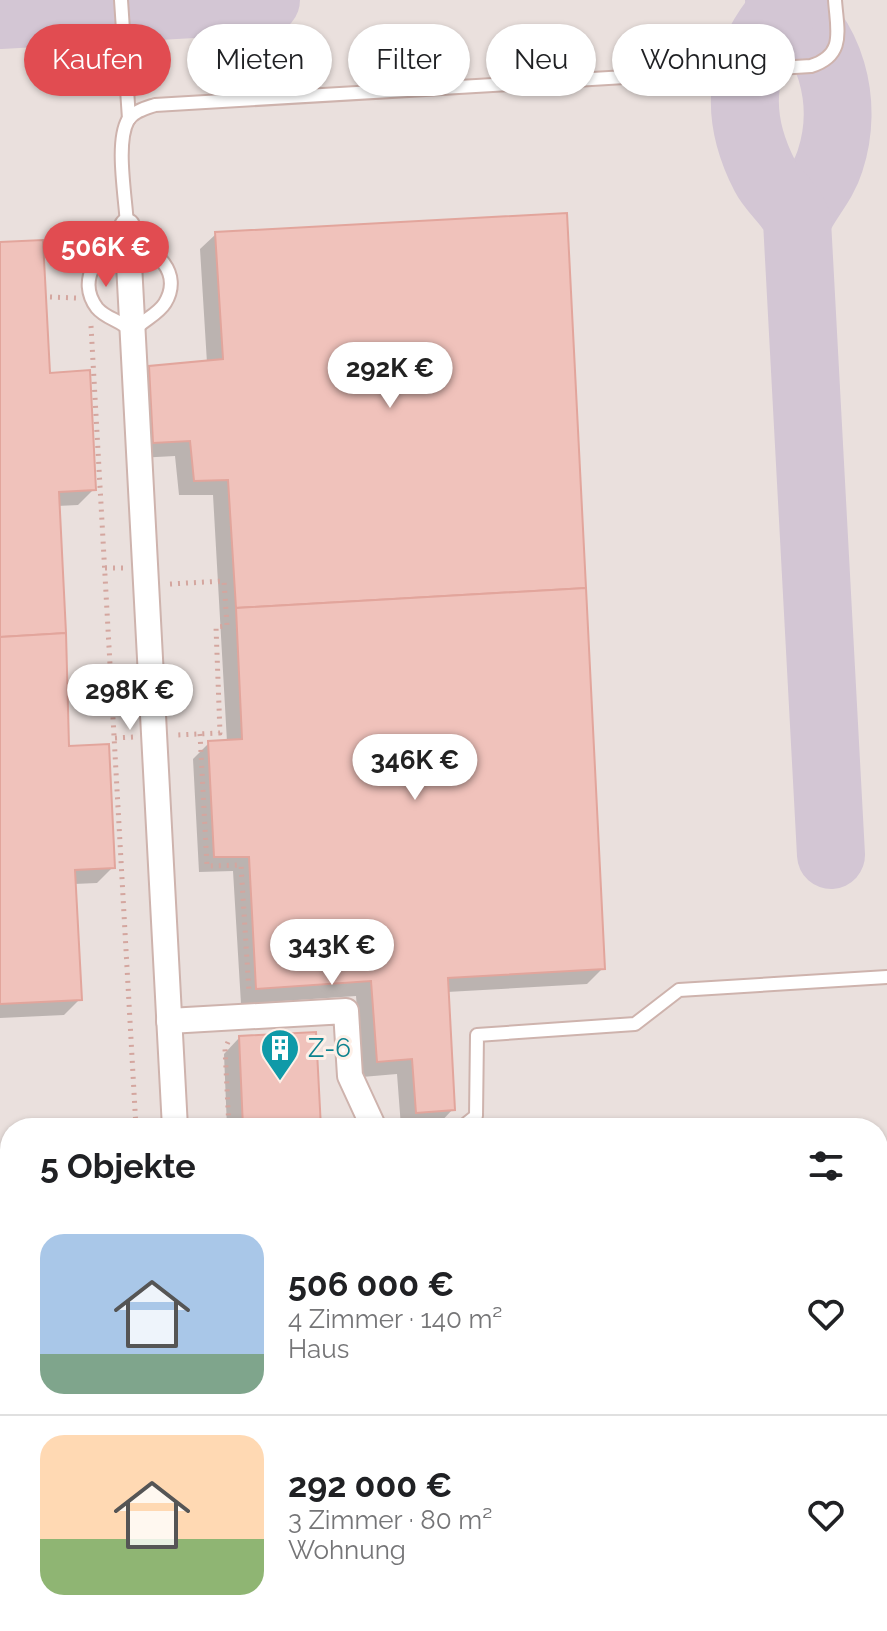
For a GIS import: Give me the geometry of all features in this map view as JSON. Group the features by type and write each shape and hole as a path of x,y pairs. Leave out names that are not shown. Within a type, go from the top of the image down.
{"street":[{"path":"128,234 174,1118"},
{"path":"169,1021 346,1011 350,1076 369,1118"}],"lane":[{"path":"121,0 129,119 123,141 128,234"},
{"path":"129,119 139,110 155,105 811,66 824,62 834,53 837,37 835,0"},
{"path":"128,234 164,262 170,288 166,301 156,314 140,321 132,333 126,325 98,310 89,286 96,261 128,234"},
{"path":"474,1118 476,1116 477,1035 635,1024 679,990 887,977"}],"path":[{"path":"50,297 79,299"},
{"path":"91,323 135,1118"},
{"path":"105,568 130,568 161,584 224,581 227,626 216,627 220,733 115,738"},
{"path":"200,734 207,866 241,865 249,1000 225,1049 228,1118"}],"shaded area":[{"path":"0,0 887,0 887,1118 0,1118"}],"building":[{"path":"567,213 586,588 236,608 228,480 194,481 190,441 153,443 149,366 223,359 215,232"},
{"path":"43,240 50,373 90,370 96,490 59,492 66,633 0,637 0,242"},
{"path":"586,588 605,969 448,978 455,1110 416,1113 412,1059 377,1062 371,981 256,989 249,857 214,857 208,741 242,739 236,608"},
{"path":"66,633 69,746 109,744 115,868 75,870 82,1000 0,1004 0,637"},
{"name":"Z-6","path":"316,1032 320,1118 243,1118 239,1036"}],"taxiway":[{"path":"0,15 266,0"},
{"path":"779,0 812,31 823,50 832,72 838,116 830,161 797,221"},
{"path":"792,0 761,41 746,83 745,105 754,152 765,176 797,221 831,855"}],"place":[{"name":"Z-6","path":"280,1082"}]}
